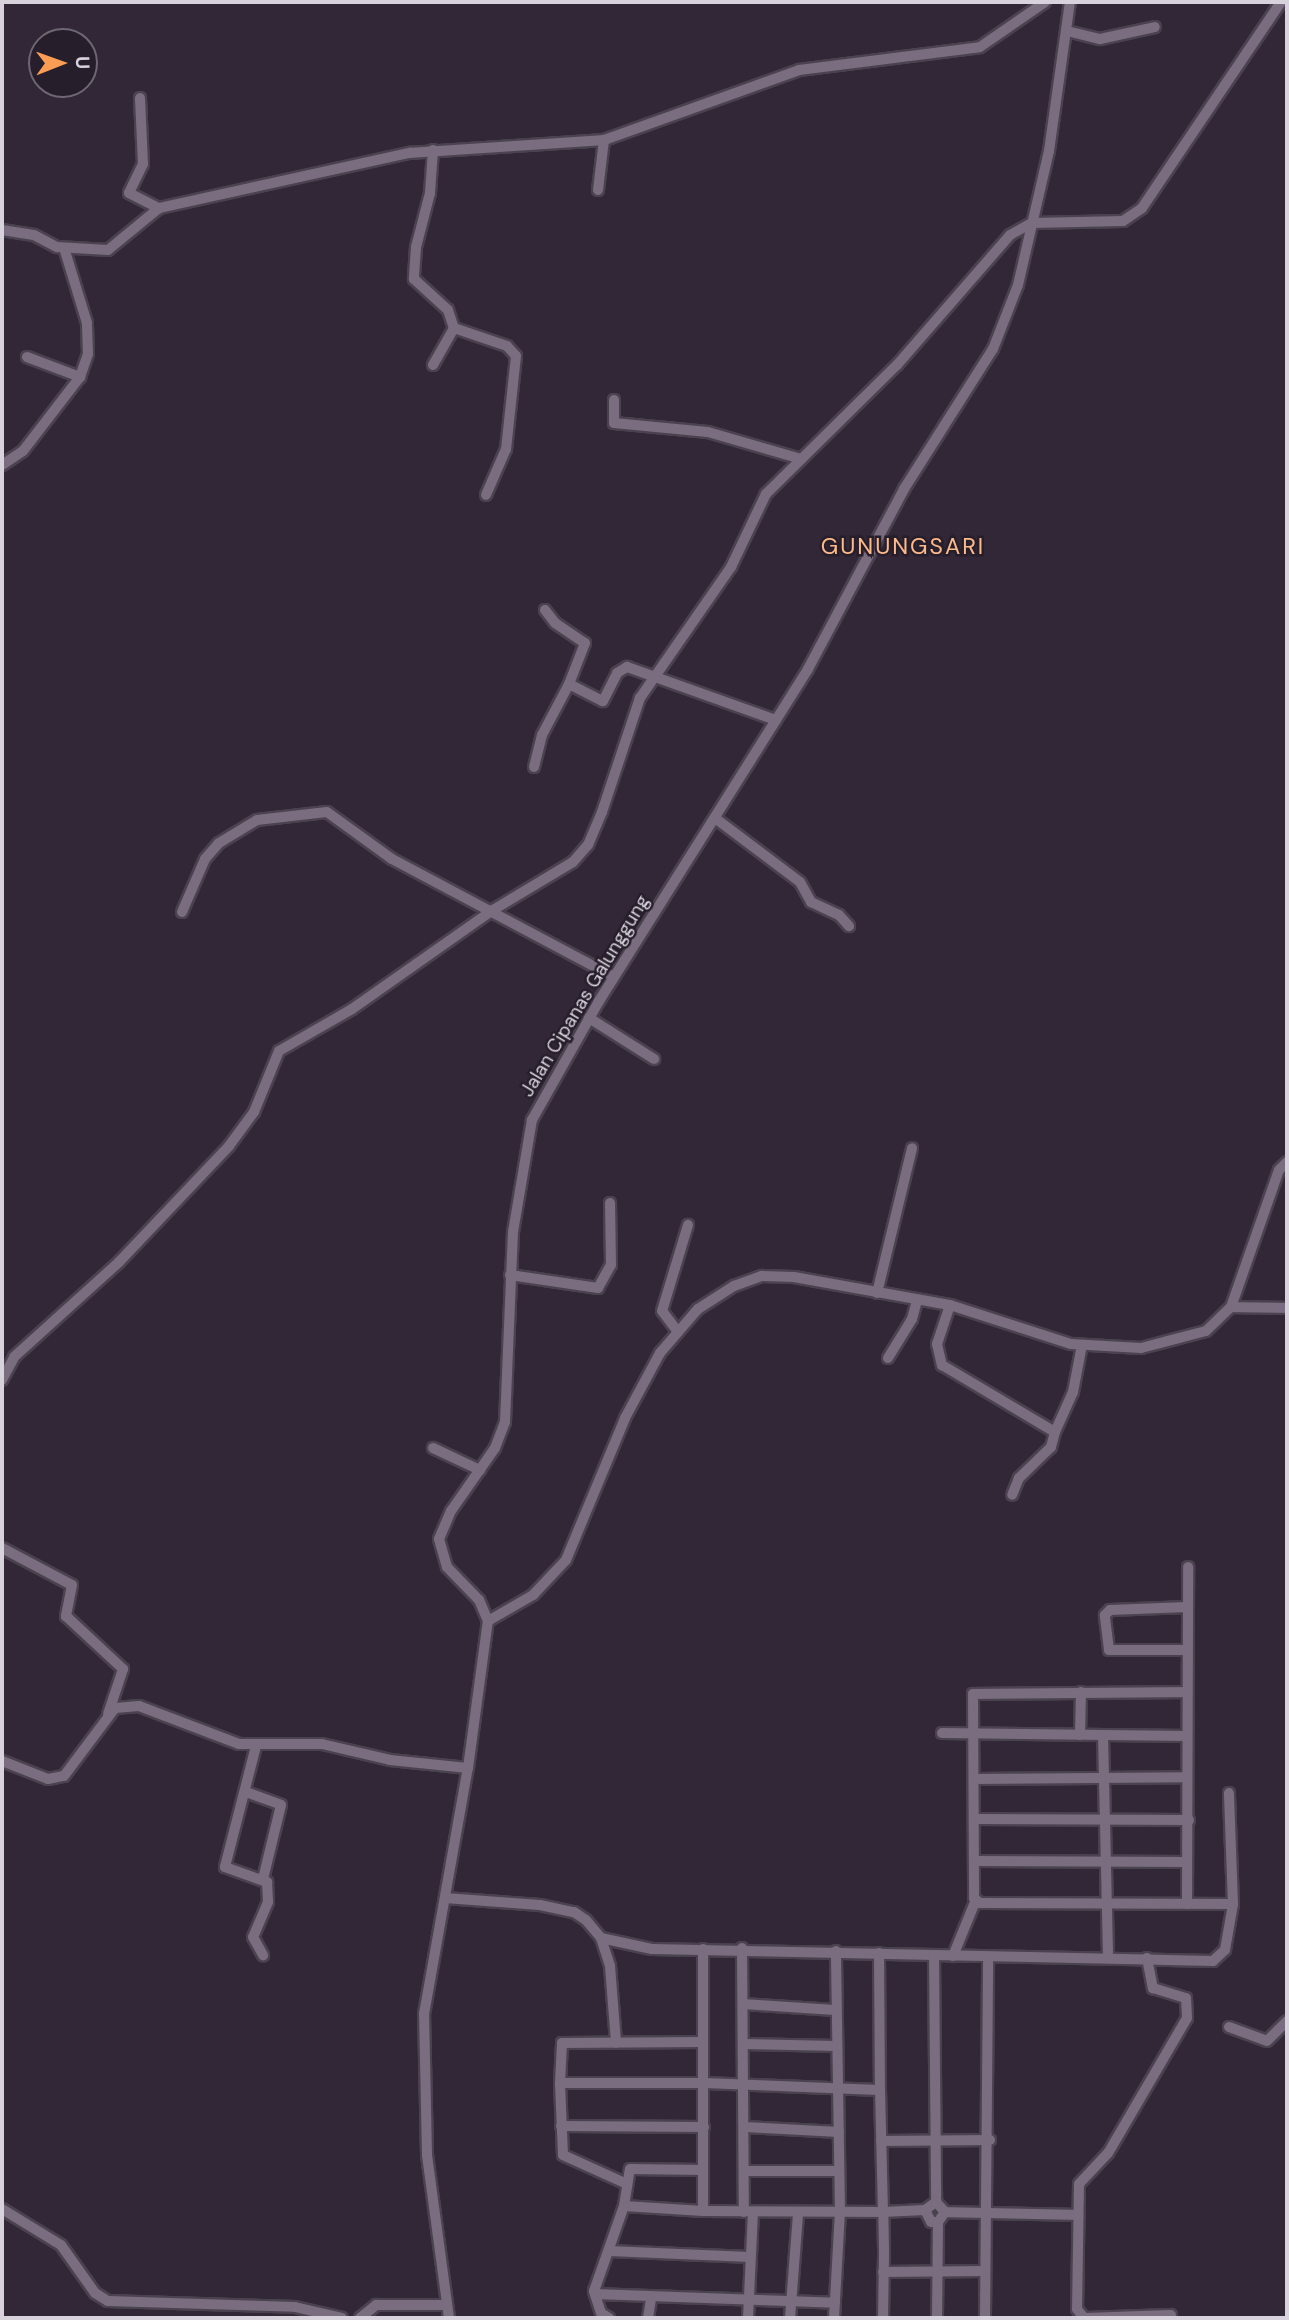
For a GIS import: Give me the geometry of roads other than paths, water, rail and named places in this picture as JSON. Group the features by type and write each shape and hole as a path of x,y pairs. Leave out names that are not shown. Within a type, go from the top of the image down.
{"street":[{"path":"2,230 34,235 64,248 108,250 159,208 433,150 604,140 799,70 980,47 1045,2"},
{"path":"2,1380 14,1357 119,1262 229,1146 254,1112 279,1051 352,1009 493,911 573,862 588,845 629,720 731,567 766,494 897,365 1010,235 1031,230 1131,219 1281,2"},
{"name":"Jalan Cipanas Galunggung","path":"488,1621 479,1600 447,1567 439,1539 451,1511 495,1448 505,1422 520,1171 532,1119 614,977 776,720 904,489 993,349 1018,285 1031,230 1073,3"},
{"path":"1067,31 1100,39 1155,27"},
{"path":"140,97 143,163 129,193 159,208"},
{"path":"598,190 604,140"},
{"path":"433,150 430,193 416,247 414,279 448,310 454,328 433,365"},
{"path":"2,465 23,450 80,377 90,343 64,248"},
{"path":"454,328 507,346 516,356 506,449 486,495"},
{"path":"27,357 80,377"},
{"path":"614,400 614,423 708,432 801,459"},
{"path":"534,767 542,735 569,684 585,643 555,623 545,610"},
{"path":"569,684 603,701 622,668 657,676 776,720"},
{"path":"182,912 205,859 219,843 257,820 321,811 340,817 392,859 614,977"},
{"path":"715,818 800,882 811,902 839,915 849,926"},
{"path":"589,1018 654,1059"},
{"path":"877,1293 912,1148"},
{"path":"449,2318 427,2155 423,2076 424,2014 468,1768 488,1621 533,1595 566,1560 625,1418 660,1353 698,1309 734,1286 762,1276 950,1305 1082,1345 1128,1348 1166,1342 1206,1331 1231,1307 1279,1170 1287,1162"},
{"path":"515,1275 598,1288 611,1265 610,1203"},
{"path":"678,1332 662,1311 688,1225"},
{"path":"888,1358 912,1319 916,1300"},
{"path":"950,1305 937,1344 942,1365 1055,1432"},
{"path":"1231,1307 1287,1308"},
{"path":"1012,1494 1018,1478 1051,1447 1073,1392 1082,1345"},
{"path":"433,1448 480,1470"},
{"path":"2,1548 70,1582 74,1590 66,1616 124,1669 105,1723"},
{"path":"1187,1904 1188,1567"},
{"path":"1187,1607 1110,1610 1105,1615 1109,1650 1187,1650"},
{"path":"953,1956 975,1902 976,1692 1187,1692"},
{"path":"1080,1735 1081,1692"},
{"path":"2,1761 48,1779 64,1776 116,1709 139,1706 195,1730 256,1746 322,1744 390,1759 468,1768"},
{"path":"942,1733 1187,1735"},
{"path":"1103,1735 1104,1905 1108,1957"},
{"path":"256,1746 225,1867 263,1879"},
{"path":"974,1779 1187,1777"},
{"path":"246,1792 281,1805 263,1879 269,1897 253,1937 263,1955"},
{"path":"601,1938 652,1949 742,1948 988,1957 1108,1957 1213,1961 1220,1957 1233,1903 1229,1793"},
{"path":"975,1819 1189,1820"},
{"path":"974,1860 1187,1862"},
{"path":"444,1898 574,1912 601,1938 616,1994 616,2043"},
{"path":"975,1902 1104,1905 1233,1903"},
{"path":"742,1948 745,2171 750,2257 748,2318"},
{"path":"703,1949 703,2211"},
{"path":"835,2318 840,2213 836,1951"},
{"path":"879,1953 883,2318"},
{"path":"933,1955 933,2140 936,2202 945,2212 987,2216 1076,2215"},
{"path":"985,2318 990,2140 988,1957"},
{"path":"1147,1958 1150,1983 1186,1998 1187,2018 1108,2153 1079,2184 1076,2215 1079,2316 1171,2315"},
{"path":"743,2004 835,2010"},
{"path":"1228,2027 1266,2041 1287,2021"},
{"path":"627,2184 563,2155 560,2045 703,2042"},
{"path":"745,2044 836,2046"},
{"path":"560,2083 703,2083 880,2090"},
{"path":"561,2126 704,2127"},
{"path":"745,2127 839,2132"},
{"path":"881,2141 990,2140"},
{"path":"609,2318 601,2313 595,2294 624,2206 627,2184 633,2168 703,2170"},
{"path":"745,2171 839,2171"},
{"path":"624,2206 748,2213 840,2213 925,2210 936,2202"},
{"path":"2,2209 61,2245 90,2287 108,2301 295,2307 342,2318"},
{"path":"925,2210 926,2217 938,2222"},
{"path":"936,2318 938,2222 945,2212"},
{"path":"790,2318 798,2213"},
{"path":"609,2251 750,2257"},
{"path":"883,2272 985,2271"},
{"path":"595,2294 790,2304 835,2303"},
{"path":"648,2318 650,2298"},
{"path":"360,2318 376,2305 447,2305"}],"district":[{"name":"GUNUNGSARI","path":"903,546"}]}
